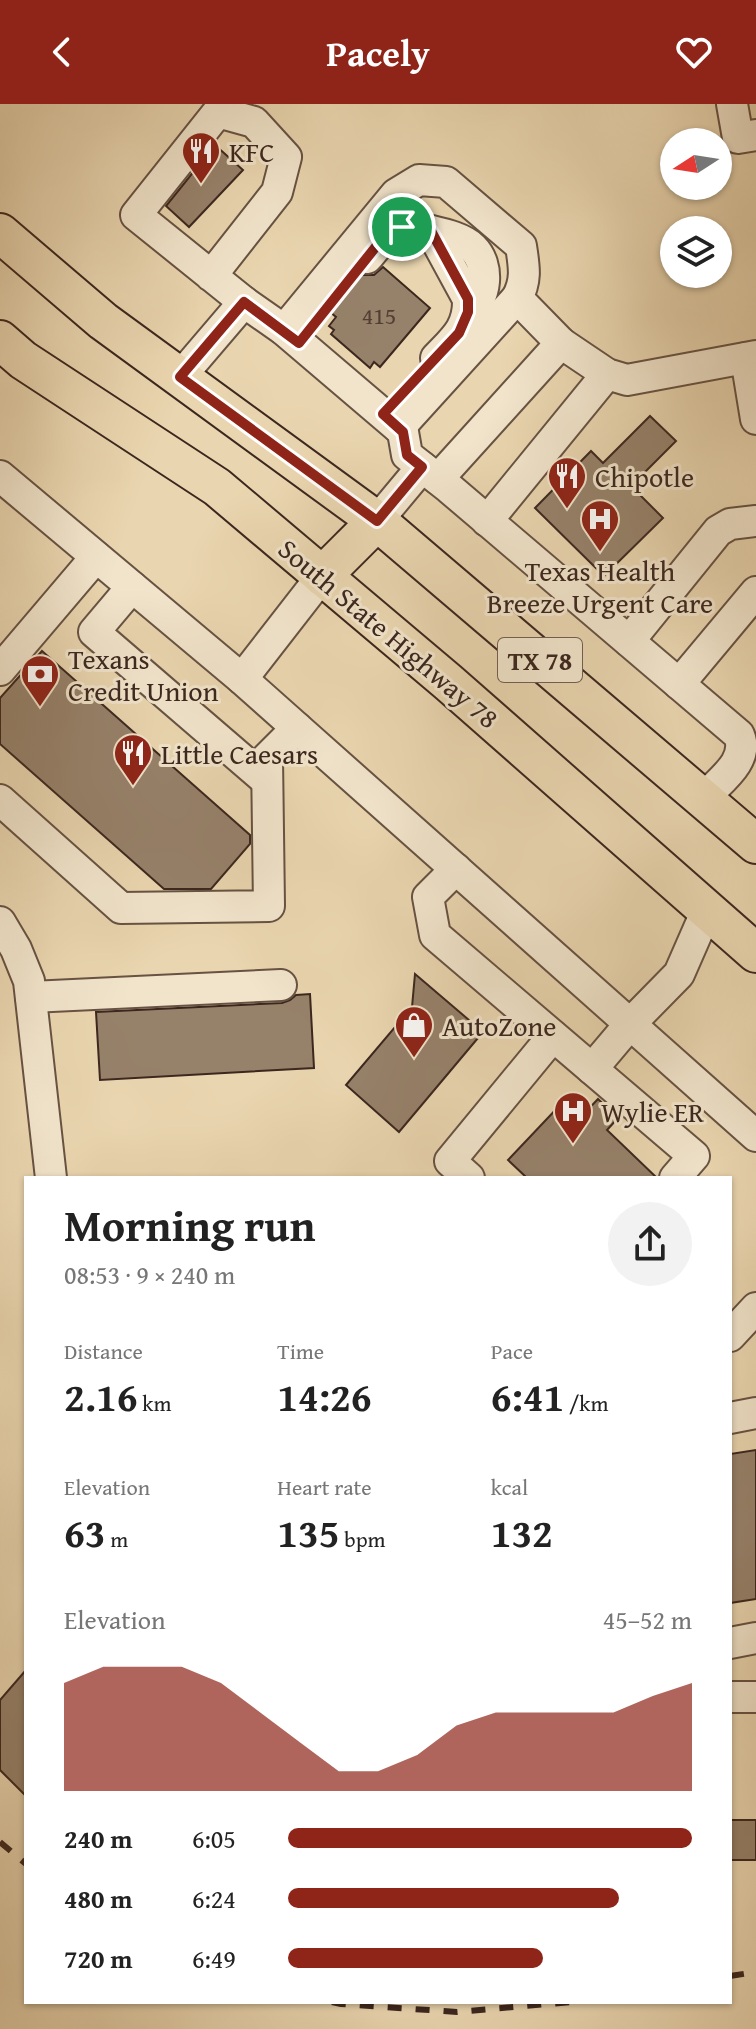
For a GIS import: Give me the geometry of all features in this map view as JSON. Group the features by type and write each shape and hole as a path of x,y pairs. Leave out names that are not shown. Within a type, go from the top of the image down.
{"main road":[{"name":"TX 78","path":"0,233 103,321 377,521 756,844"},
{"name":"South State Highway 78","path":"0,340 23,360 217,487 448,682 756,953"},
{"path":"322,576 377,521"}],"street":[{"path":"732,104 738,138 756,135"},
{"path":"211,276 277,192 286,157 254,122 218,112 136,215 211,276 244,302 292,337 391,421 403,432 407,455 739,735 743,748 739,760 703,799"},
{"path":"292,337 396,194 419,180 446,182 521,246 525,277 523,288 517,298 391,421"},
{"path":"292,337 391,231 418,227 431,231 468,299 468,312 459,333 391,421"},
{"path":"517,298 561,343 607,374 627,380 751,357 756,419"},
{"path":"180,377 244,302"},
{"path":"377,521 561,343"},
{"path":"487,521 607,374"},
{"path":"0,476 242,679 756,1136"},
{"path":"629,641 718,531 730,524 756,521"},
{"path":"0,670 96,557"},
{"path":"242,679 322,576"},
{"path":"132,587 94,632 267,781"},
{"path":"679,684 756,592"},
{"path":"0,800 121,908 269,906 267,758 297,728"},
{"path":"456,869 428,897 435,935 694,1156 677,1176"},
{"path":"592,1069 679,974 707,910"},
{"path":"0,922 29,981 51,1176"},
{"path":"31,997 281,985"},
{"path":"467,1176 450,1161 553,1036"},
{"path":"732,1334 756,1308"},
{"path":"732,1418 756,1413"},
{"path":"732,1643 756,1638"},
{"path":"732,1697 756,1697"}],"building":[{"name":"KFC","path":"215,145 243,170 189,227 166,206"},
{"path":"383,267 430,308 380,367 374,362 370,368 331,334 334,330 329,326 336,317 330,312 362,275 374,275"},
{"path":"650,416 676,441 631,486 663,518 604,576 535,508 591,451 603,463"},
{"path":"42,651 250,835 250,844 211,889 164,889 0,744 0,698"},
{"name":"AutoZone","path":"415,974 483,1032 399,1132 346,1085 412,1007"},
{"path":"310,994 314,1068 100,1080 96,1012 282,1003 296,995"},
{"name":"Wylie ER","path":"598,1099 618,1118 607,1130 655,1176 525,1176 508,1160 562,1103 579,1119"},
{"path":"756,1450 756,1599 732,1603 732,1454"},
{"path":"24,1672 24,1794 0,1770 0,1700"},
{"path":"732,1820 756,1820 756,1860 732,1860"}],"railway":[{"path":"0,1842 24,1862"},
{"path":"732,1976 756,1972"},
{"path":"341,2004 457,2012 548,2004"}],"place":[{"name":"KFC","path":"201,185"},
{"name":"Chipotle","path":"567,510"},
{"name":"Texas Health Breeze Urgent Care","path":"600,553"},
{"name":"Texans Credit Union","path":"40,708"},
{"name":"Little Caesars","path":"133,787"},
{"name":"AutoZone","path":"414,1059"},
{"name":"Wylie ER","path":"573,1145"}],"route":[{"path":"402,227 431,231 468,299 468,312 459,333 383,414 403,432 407,455 422,467 377,521 180,377 244,302 299,343 378,244 391,231 402,227"}]}
